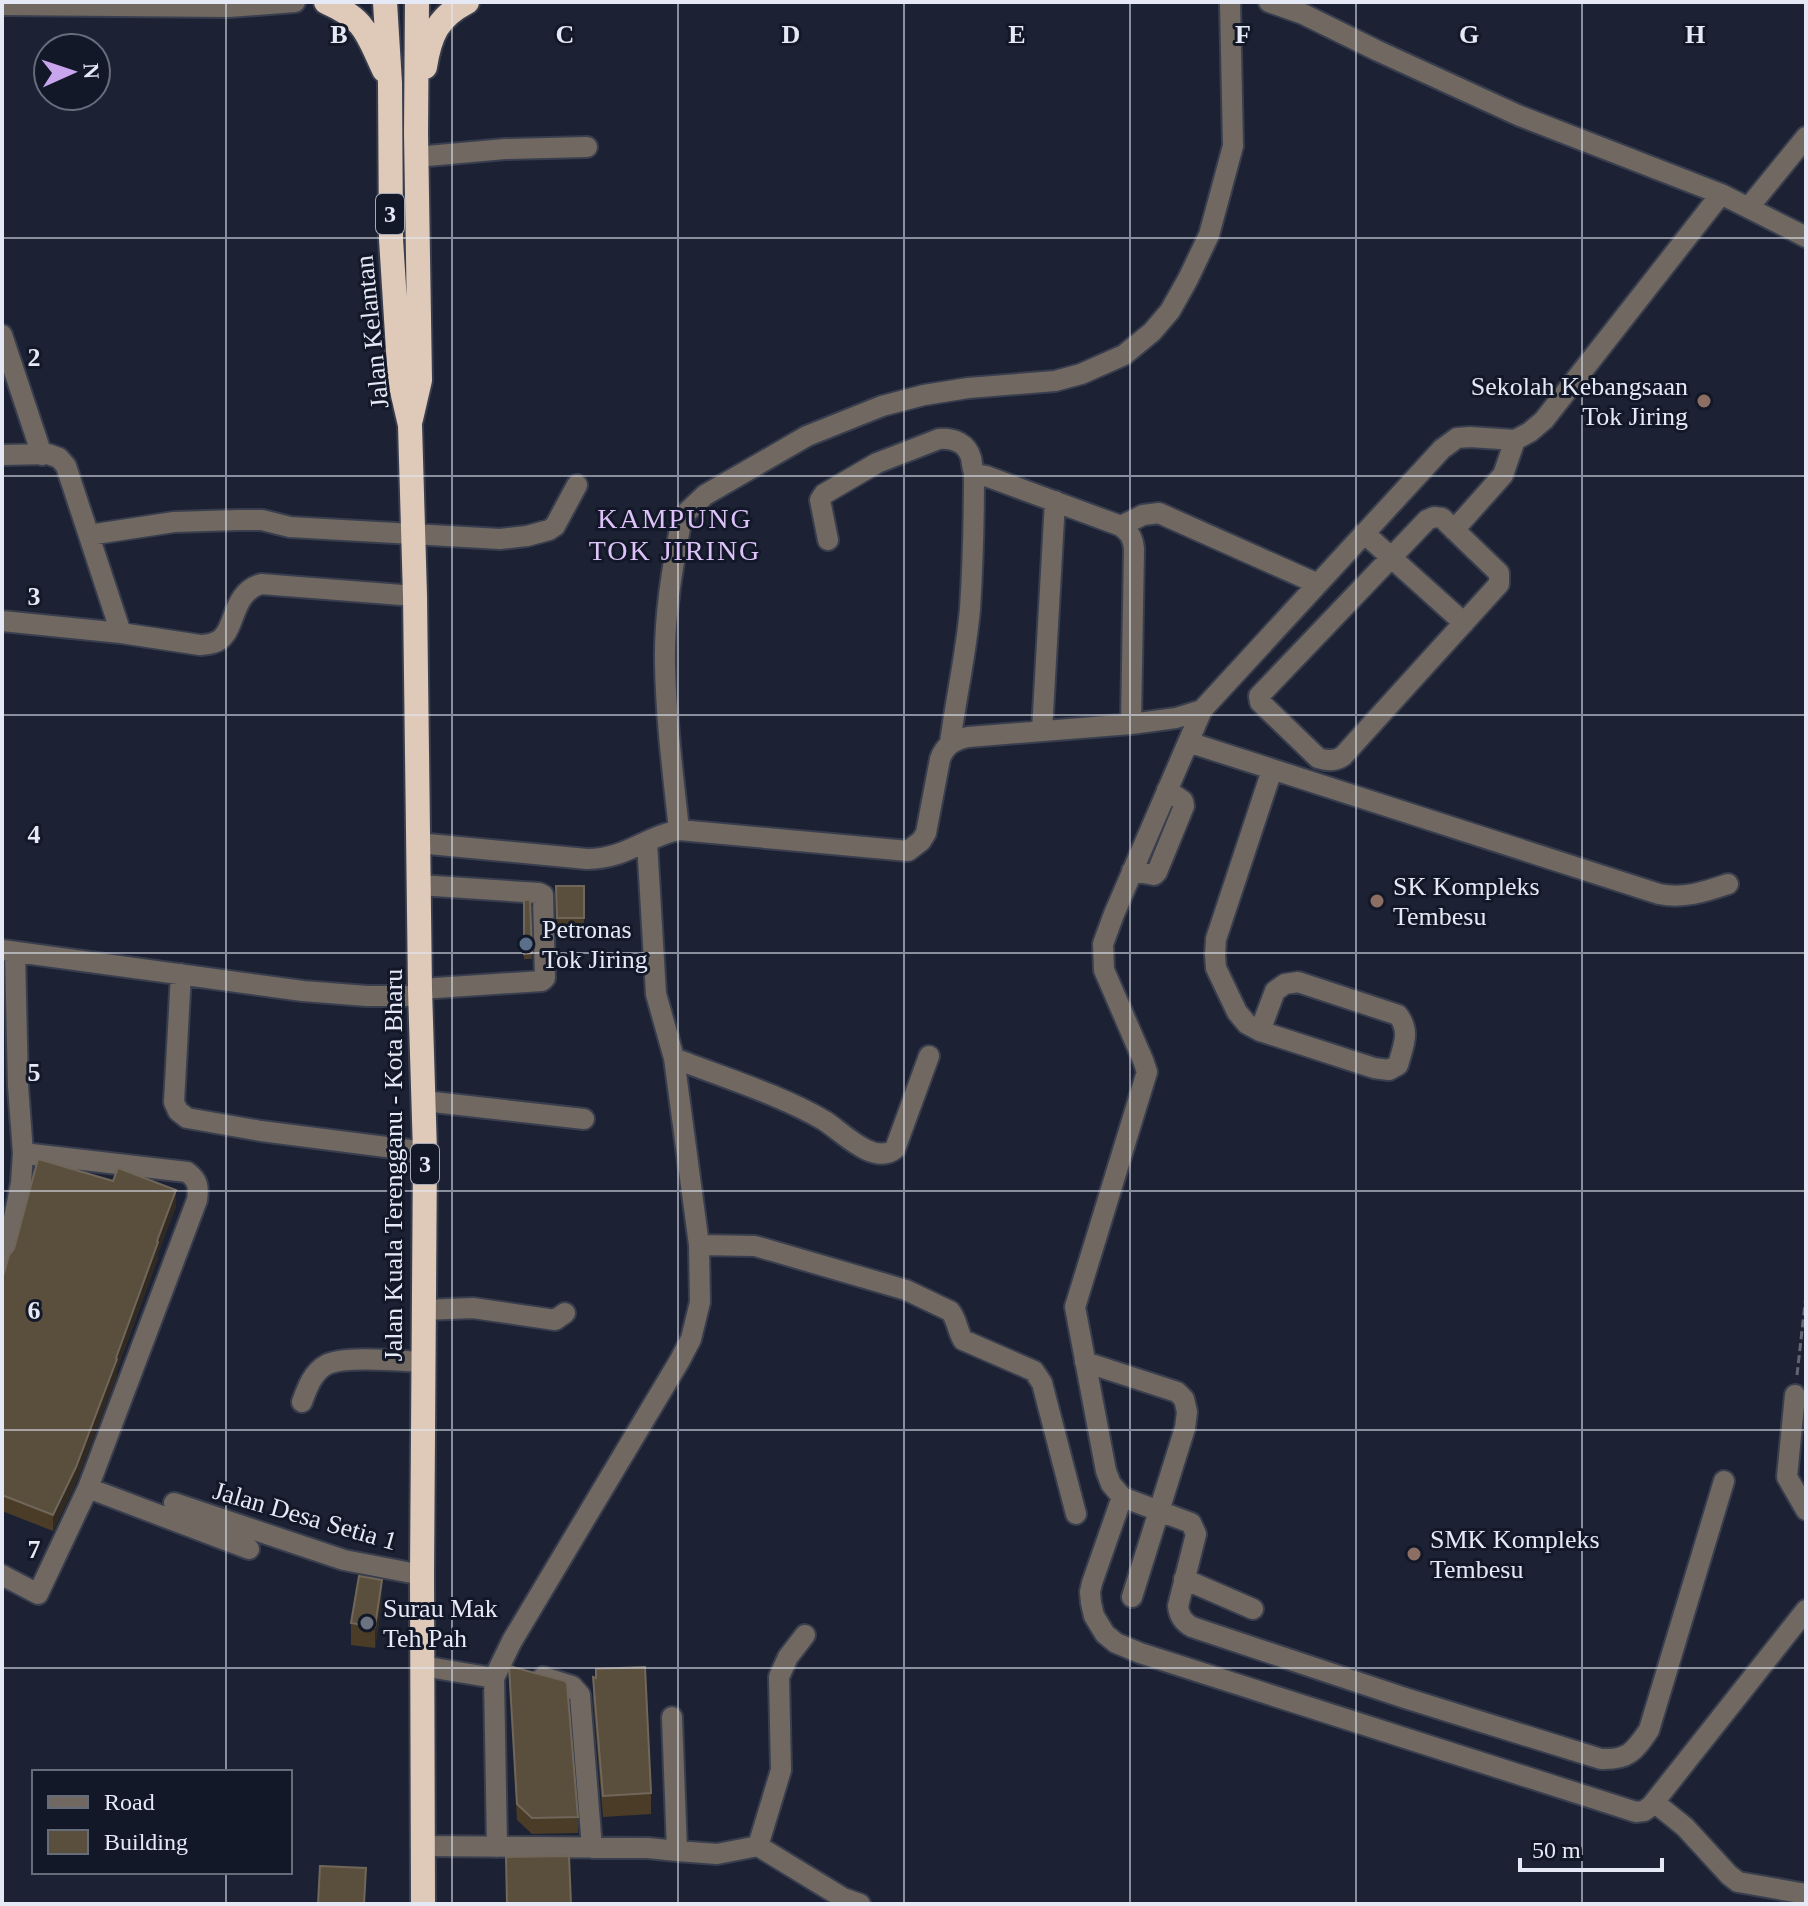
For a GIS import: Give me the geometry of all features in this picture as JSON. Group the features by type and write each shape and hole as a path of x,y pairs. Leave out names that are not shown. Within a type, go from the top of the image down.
{"highway":[{"path":"326,2 361,24 390,83"},
{"name":"Jalan Kelantan","path":"385,2 390,83 391,239 400,382 410,425"},
{"name":"Jalan Kelantan","path":"410,425 420,380 417,2"},
{"path":"416,145 429,46 439,23 467,2"},
{"name":"Jalan Kuala Terengganu - Kota Bharu","path":"410,425 425,1152 423,1904"}],"street":[{"path":"2,5 237,7 295,2"},
{"path":"679,830 665,663 668,603 681,523 687,512 705,495 807,436 882,406 924,395 1055,381 1081,374 1124,355 1152,332 1170,311 1209,235 1233,146 1230,2"},
{"path":"1269,2 1303,14 1520,116 1721,194 1806,237"},
{"path":"1749,207 1806,137"},
{"path":"416,145 505,149 587,147"},
{"path":"1721,194 1544,420 1515,440 1457,438 1442,449 1202,710 1103,944 1104,970 1147,1072 1075,1307 1111,1484 1122,1497 1191,1523 1195,1529 1178,1606 1185,1623 1601,1759 1616,1759 1635,1750 1649,1730 1724,1481"},
{"path":"2,335 42,455"},
{"path":"828,540 822,497 877,463 939,439 952,439 968,451 974,472 970,610 950,743"},
{"path":"1454,530 1503,475 1515,440"},
{"path":"2,455 48,454 59,458 66,466 121,633"},
{"path":"974,472 1121,526 1133,538 1131,724"},
{"path":"89,535 174,522 262,520 290,527 514,538 555,526 577,485"},
{"path":"1042,731 1055,501"},
{"path":"1121,526 1143,515 1159,513 1318,584"},
{"path":"1442,518 1499,573 1499,584 1343,756 1338,760 1318,758 1260,702 1259,696 1391,558 1427,520 1442,518"},
{"path":"1364,533 1464,623"},
{"path":"2,621 121,633 200,645 213,644 222,639 243,595 251,587 261,584 415,596"},
{"path":"418,843 604,859 661,834 679,830 908,851 926,833 940,759 950,743 968,737 1131,724 1176,718 1202,710"},
{"path":"1188,742 1659,894 1671,897 1693,895 1728,884"},
{"path":"1260,1031 1275,991 1285,984 1298,982 1398,1015 1405,1024 1406,1036 1398,1065 1389,1070 1374,1068 1260,1031 1247,1024 1237,1012 1216,968 1216,939 1272,770"},
{"path":"497,1847 512,1641 680,1360 691,1339 700,1302 699,1245 674,1058 656,994 647,842"},
{"path":"2,1261 21,1183 23,1144 9,951 339,995 420,992 542,981 545,978 543,895 419,885"},
{"path":"181,974 174,1102 182,1115 261,1131 425,1152"},
{"path":"674,1058 822,1119 864,1149 884,1155 895,1149 929,1056"},
{"path":"424,1101 584,1119"},
{"path":"2,1133 23,1144 187,1172 195,1179 198,1188 197,1200 88,1488 38,1594 2,1575"},
{"path":"699,1245 755,1246 906,1290 950,1311 963,1340 1034,1371 1042,1383 1076,1514"},
{"path":"424,1310 473,1308 555,1320 565,1313"},
{"path":"302,1402 310,1381 324,1366 338,1360 423,1362"},
{"path":"1085,1362 1177,1392 1184,1399 1187,1412 1185,1428 1132,1597"},
{"path":"1795,1395 1787,1477 1806,1510"},
{"name":"Jalan Desa Setia 1","path":"88,1488 249,1549"},
{"path":"1122,1497 1090,1592 1098,1625 1116,1643 1636,1812 1644,1811 1654,1802 1806,1610"},
{"name":"Jalan Desa Setia 1","path":"174,1503 344,1560 422,1575"},
{"path":"1184,1579 1253,1609"},
{"path":"758,1846 781,1770 779,1677 788,1657 805,1635"},
{"path":"422,1666 510,1671 572,1686 580,1695 592,1848"},
{"path":"672,1717 677,1851"},
{"path":"1654,1802 1685,1827 1738,1882 1806,1894"},
{"path":"422,1846 648,1848 717,1854 758,1846 843,1898 860,1904"}],"path":[{"path":"1795,1395 1806,1295"}],"building":[{"path":"556,886 584,886 584,918 557,918"},
{"path":"524,900 530,900 532,953 524,954"},
{"path":"38,1159 113,1181 118,1168 176,1190 117,1359 76,1467 53,1515 2,1495 2,1272 14,1249"},
{"path":"359,1576 382,1580 375,1627 351,1623"},
{"path":"509,1666 567,1684 578,1817 532,1818 517,1804"},
{"path":"645,1667 651,1793 603,1796 593,1677 596,1678 596,1669"},
{"path":"569,1856 571,1904 507,1904 506,1857"},
{"path":"320,1866 366,1868 364,1904 318,1904"}],"place":[{"name":"Sekolah Kebangsaan Tok Jiring","path":"1704,401"},
{"name":"SK Kompleks Tembesu","path":"1377,901"},
{"name":"Petronas Tok Jiring","path":"526,944"},
{"name":"SMK Kompleks Tembesu","path":"1414,1554"},
{"name":"Surau Mak Teh Pah","path":"367,1623"}],"district":[{"name":"KAMPUNG TOK JIRING","path":"675,534"}]}
